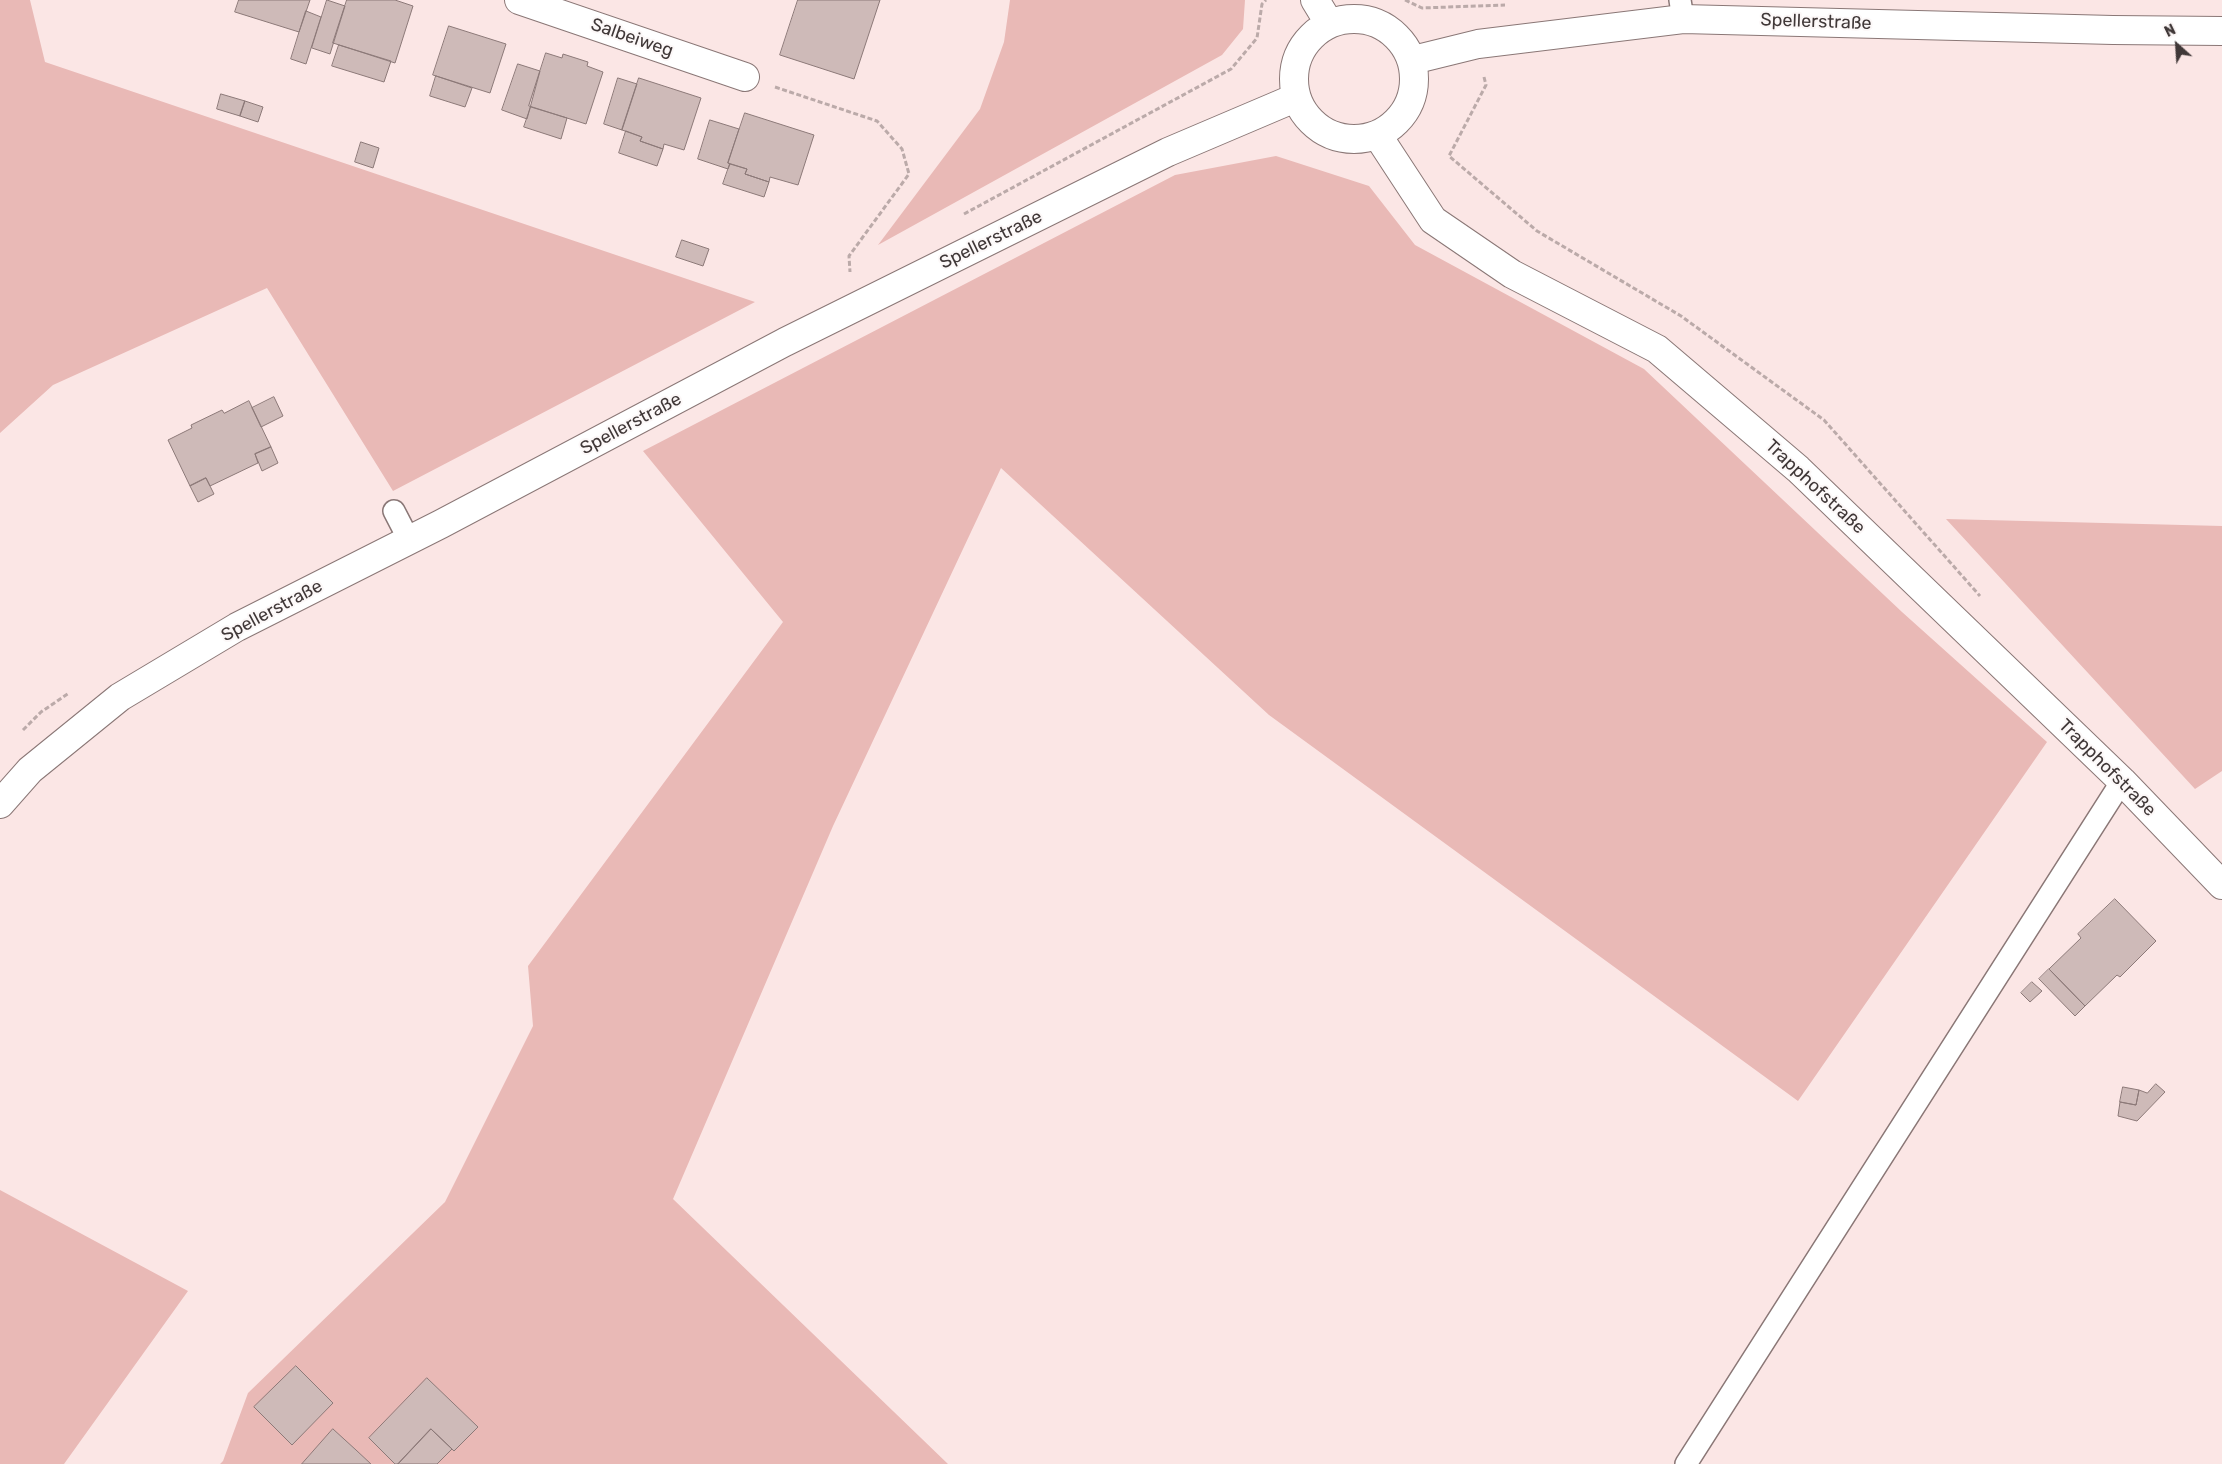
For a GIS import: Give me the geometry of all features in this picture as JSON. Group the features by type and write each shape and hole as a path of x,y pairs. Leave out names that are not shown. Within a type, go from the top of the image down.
{"street":[{"name":"Salbeiweg","path":"519,0 745,77"},
{"path":"1315,0 1329,23"},
{"name":"Spellerstraße","path":"1413,60 1478,44 1682,9 2113,30 2222,30"},
{"path":"1364,18 1395,33 1413,60 1416,80 1406,113 1378,136 1347,140 1317,128 1295,98 1293,73 1305,43 1329,23 1364,18"},
{"name":"Spellerstraße","path":"0,804 30,770 120,697 237,627 409,540 829,320 1168,152 1295,98"},
{"name":"Trapphofstraße","path":"1378,136 1433,220 1512,274 1657,348 1798,469 2122,781 2222,885"}],"lane":[{"path":"394,511 409,540"},
{"path":"1686,1464 2122,781"}],"path":[{"path":"1405,0 1422,8 1471,8 1510,5"},
{"path":"745,77 877,121 902,149 909,174 849,256 851,275"}],"shaded area":[{"path":"0,0 30,0 45,62 755,302 393,491 267,288 53,385 0,433"},
{"path":"1010,0 1245,0 1243,29 1222,55 878,245 980,109 1004,42"},
{"path":"1276,156 1369,186 1415,245 1644,369 1902,612 2047,742 1798,1101 1269,715 1001,468 833,826 673,1199 948,1464 220,1464 223,1461 248,1393 445,1202 533,1026 528,966 783,622 643,451 1175,175"},
{"path":"1946,519 2222,526 2222,771 2195,789"},
{"path":"0,1190 188,1291 64,1464 0,1464"}],"building":[{"path":"239,0 310,0 299,32 235,12"},
{"path":"327,0 345,6 330,54 312,48"},
{"path":"347,0 395,0 413,6 395,63 333,43"},
{"path":"798,0 880,0 854,79 780,55"},
{"path":"306,11 321,17 306,64 291,59"},
{"path":"449,26 506,44 490,93 433,75"},
{"path":"339,45 391,61 384,82 332,66"},
{"path":"546,53 562,58 563,54 588,62 587,66 603,72 586,124 529,106"},
{"path":"518,64 540,71 527,119 502,110"},
{"path":"436,76 472,88 465,107 430,96"},
{"path":"618,78 637,84 622,130 604,124"},
{"path":"639,78 701,98 684,150 664,144 663,149 640,141 642,137 622,130"},
{"path":"221,94 245,101 240,116 217,109"},
{"path":"245,101 263,107 258,122 240,116"},
{"path":"531,107 567,118 561,139 524,127"},
{"path":"745,113 814,135 798,185 770,177 769,182 745,174 747,169 728,163"},
{"path":"710,120 739,129 728,163 730,164 728,169 698,159"},
{"path":"626,131 642,137 640,141 663,149 657,166 619,153"},
{"path":"361,142 379,148 373,168 355,162"},
{"path":"730,164 747,169 745,174 769,182 764,197 723,184"},
{"path":"682,240 709,249 703,266 676,257"},
{"path":"274,397 283,416 261,427 252,408"},
{"path":"249,401 271,447 255,454 258,463 210,486 206,478 190,486 168,440 192,428 191,425 222,410 224,413"},
{"path":"271,447 278,463 262,471 255,454"},
{"path":"206,478 214,494 198,502 190,486"},
{"path":"2115,899 2156,941 2120,977 2117,975 2085,1006 2049,969 2081,938 2078,934"},
{"path":"2049,969 2085,1006 2075,1016 2039,979"},
{"path":"2032,982 2042,991 2030,1002 2021,993"},
{"path":"2156,1084 2165,1092 2137,1121 2118,1116 2120,1102 2136,1105 2139,1090 2147,1093"},
{"path":"2123,1087 2139,1090 2136,1105 2120,1102"},
{"path":"296,1366 333,1403 292,1445 254,1407"},
{"path":"427,1378 478,1427 454,1451 431,1429 398,1464 395,1464 369,1438"},
{"path":"333,1429 356,1450 371,1464 302,1464"},
{"path":"431,1429 452,1449 437,1464 398,1464"}]}
